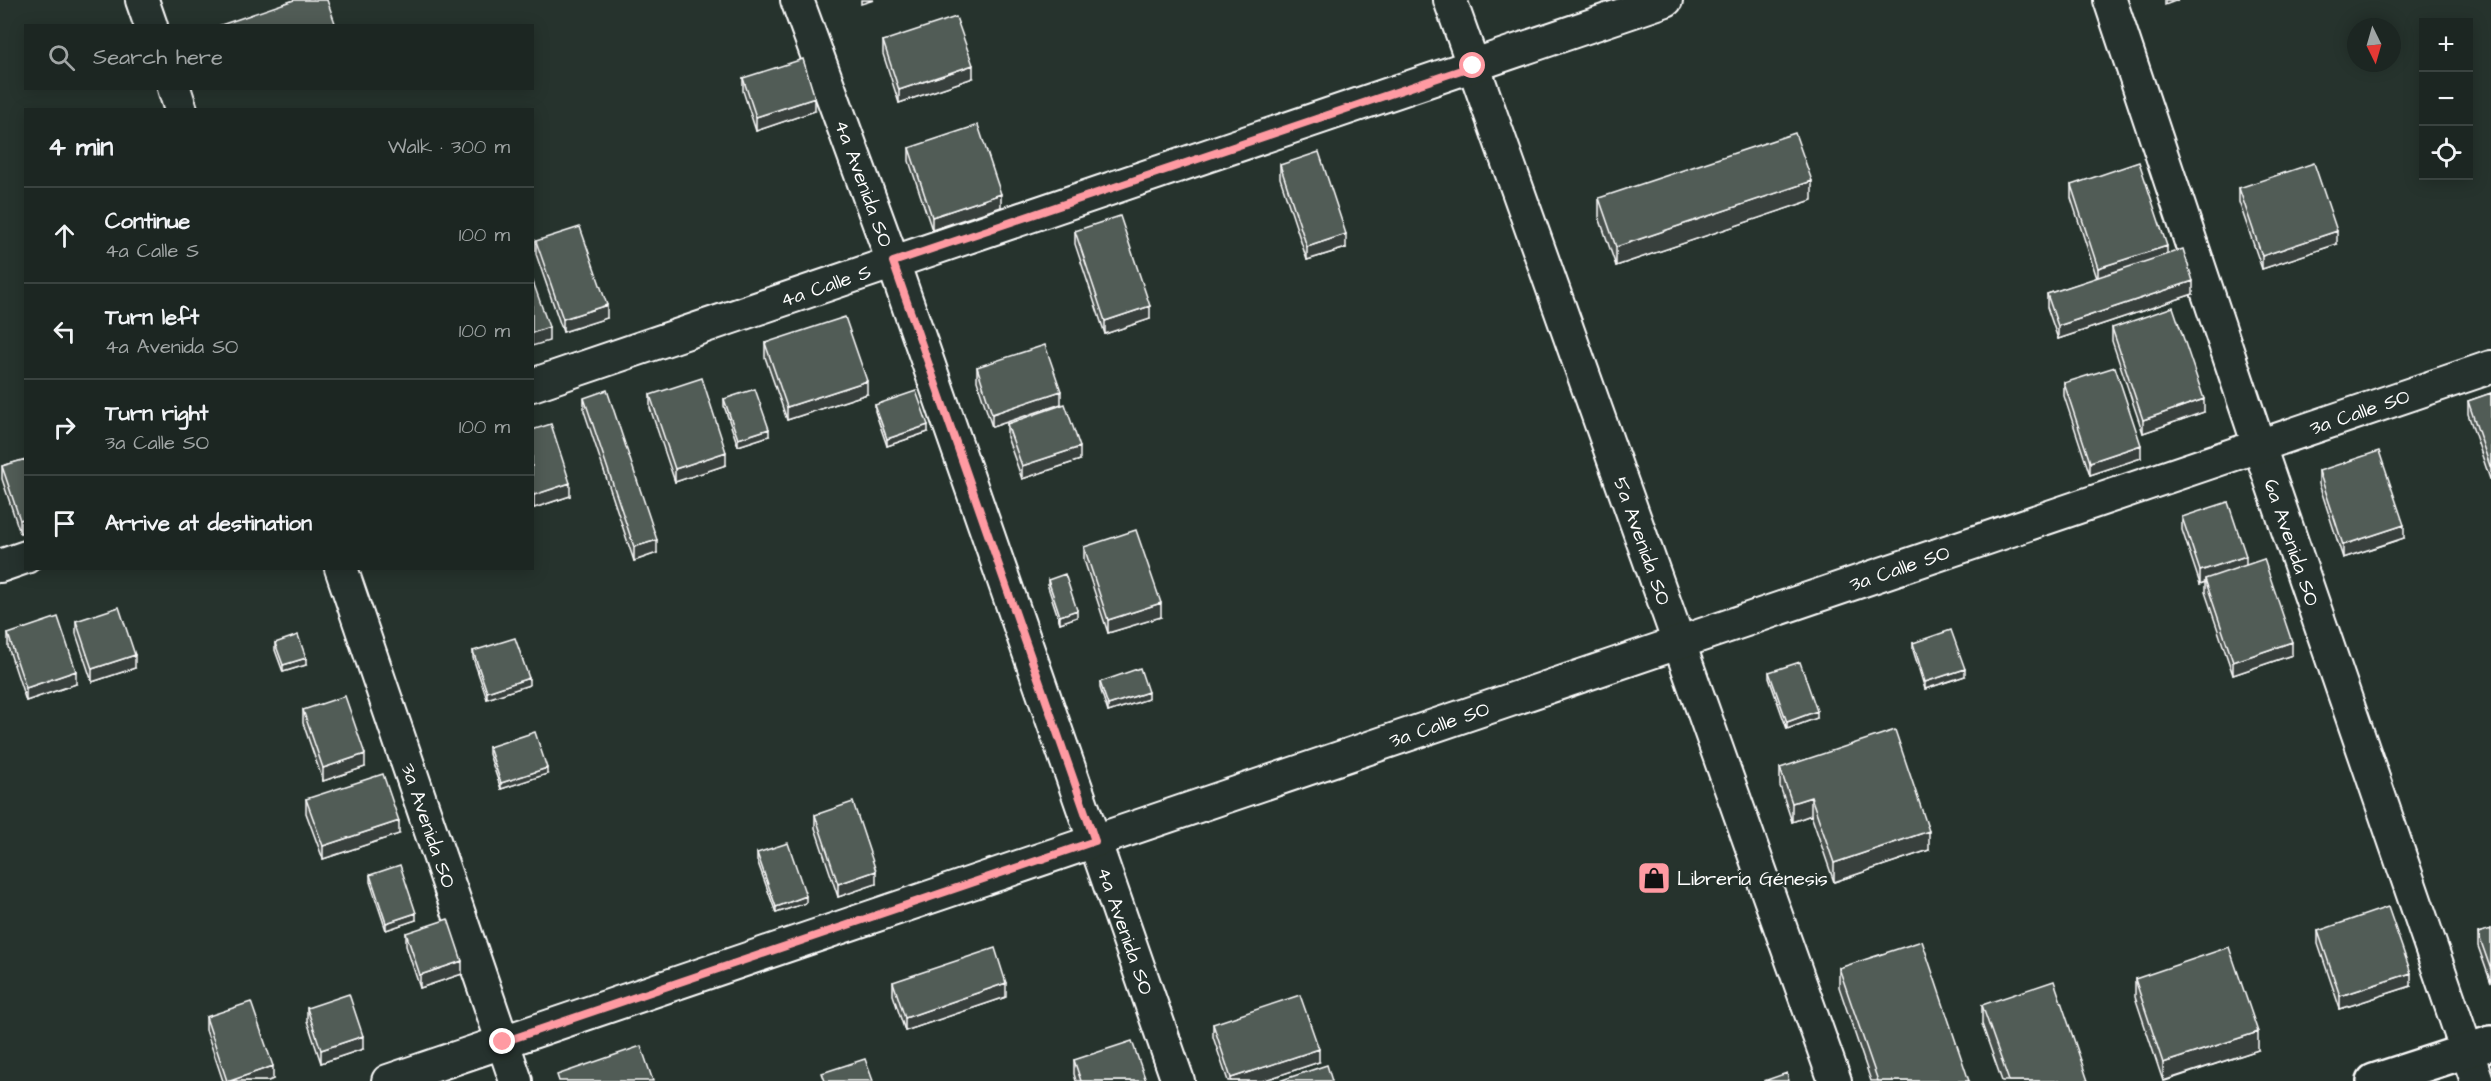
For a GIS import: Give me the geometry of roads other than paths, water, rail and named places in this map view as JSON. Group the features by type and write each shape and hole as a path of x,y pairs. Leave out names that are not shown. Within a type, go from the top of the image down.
{"street":[{"path":"142,0 150,24"},
{"name":"4a Avenida SO","path":"797,0 893,262 1178,1081"},
{"name":"5a Avenida SO","path":"1450,0 1835,1081"},
{"name":"4a Calle S","path":"534,384 1666,0"},
{"name":"6a Avenida SO","path":"2110,0 2259,446 2479,1046 2477,1081"},
{"path":"175,90 180,108"},
{"name":"3a Calle SO","path":"388,1081 2491,367"},
{"path":"0,566 24,559"},
{"name":"3a Avenida SO","path":"342,570 516,1081"},
{"path":"2373,1081 2479,1046"}],"place":[{"name":"Librería Génesis","path":"1654,878"}]}
